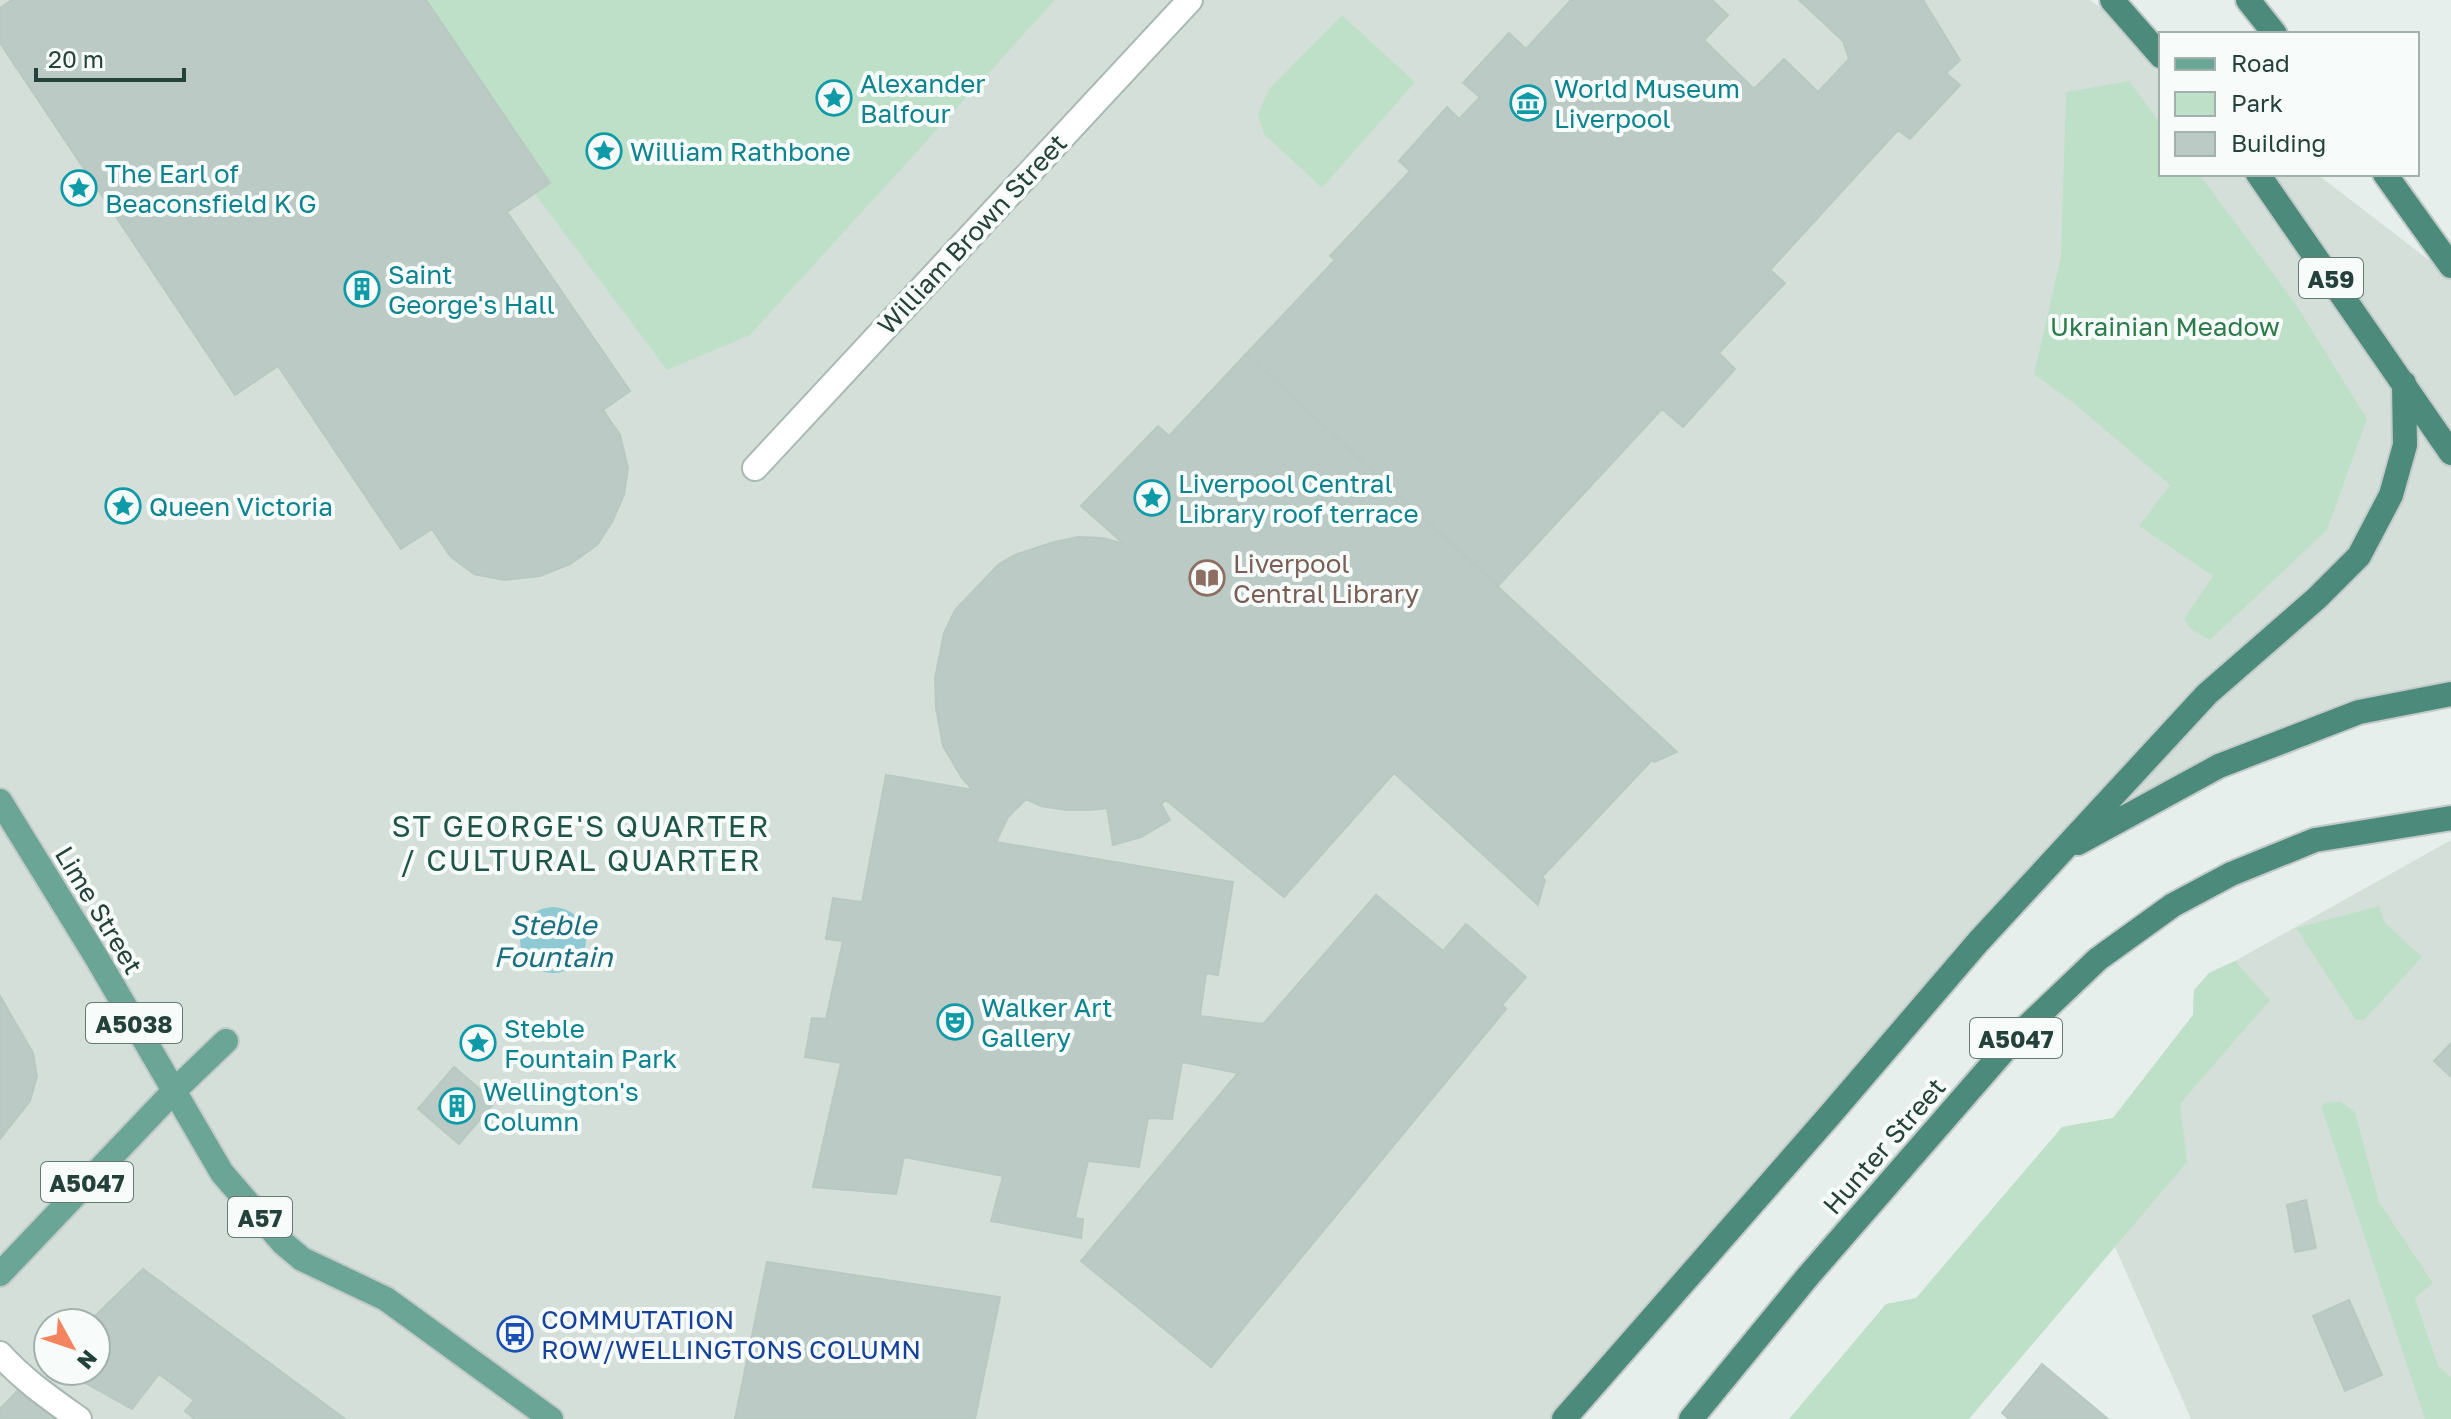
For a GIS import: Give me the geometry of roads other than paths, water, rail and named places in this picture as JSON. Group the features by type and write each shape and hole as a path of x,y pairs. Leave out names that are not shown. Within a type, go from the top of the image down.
{"highway":[{"path":"2112,0 2159,54"},
{"path":"2248,0 2273,32"},
{"name":"A59","path":"2259,176 2451,453"},
{"path":"2386,176 2451,266"},
{"path":"1564,1419 1978,942 2059,854 2207,694 2317,598 2359,556 2391,495 2405,445 2404,383"},
{"path":"2059,854 2219,766 2359,712 2451,694"},
{"name":"Hunter Street","path":"1691,1419 1809,1275 2015,1038 2098,959 2173,905 2231,874 2315,840 2451,818"}],"main road":[{"name":"Lime Street","path":"0,801 174,1091"},
{"name":"A5047","path":"0,1274 174,1091 226,1041"},
{"name":"A57","path":"174,1091 222,1173 283,1243 302,1259 386,1299 551,1419"}],"street":[{"name":"William Brown Street","path":"755,468 1190,0"},
{"path":"0,1354 43,1394 79,1419"}],"water":[{"name":"Steble Fountain","path":"553,907 566,910 576,917 583,927 586,940 583,953 576,963 566,970 553,973 540,970 530,963 523,953 520,940 523,927 530,917 540,910"}],"place":[{"name":"Alexander Balfour","path":"834,98"},
{"name":"World Museum Liverpool","path":"1528,103"},
{"name":"William Rathbone","path":"604,151"},
{"name":"The Earl of Beaconsfield K G","path":"79,188"},
{"name":"Saint George's Hall","path":"362,289"},
{"name":"Liverpool Central Library roof terrace","path":"1152,498"},
{"name":"Queen Victoria","path":"123,506"},
{"name":"Liverpool Central Library","path":"1207,578"},
{"name":"Walker Art Gallery","path":"955,1022"},
{"name":"Steble Fountain Park","path":"478,1043"},
{"name":"Wellington's Column","path":"457,1106"},
{"name":"COMMUTATION ROW/WELLINGTONS COLUMN","path":"515,1334"}],"district":[{"name":"ST GEORGE'S QUARTER / CULTURAL QUARTER","path":"581,843"}],"park label":[{"name":"Ukrainian Meadow","path":"2165,326"}]}
